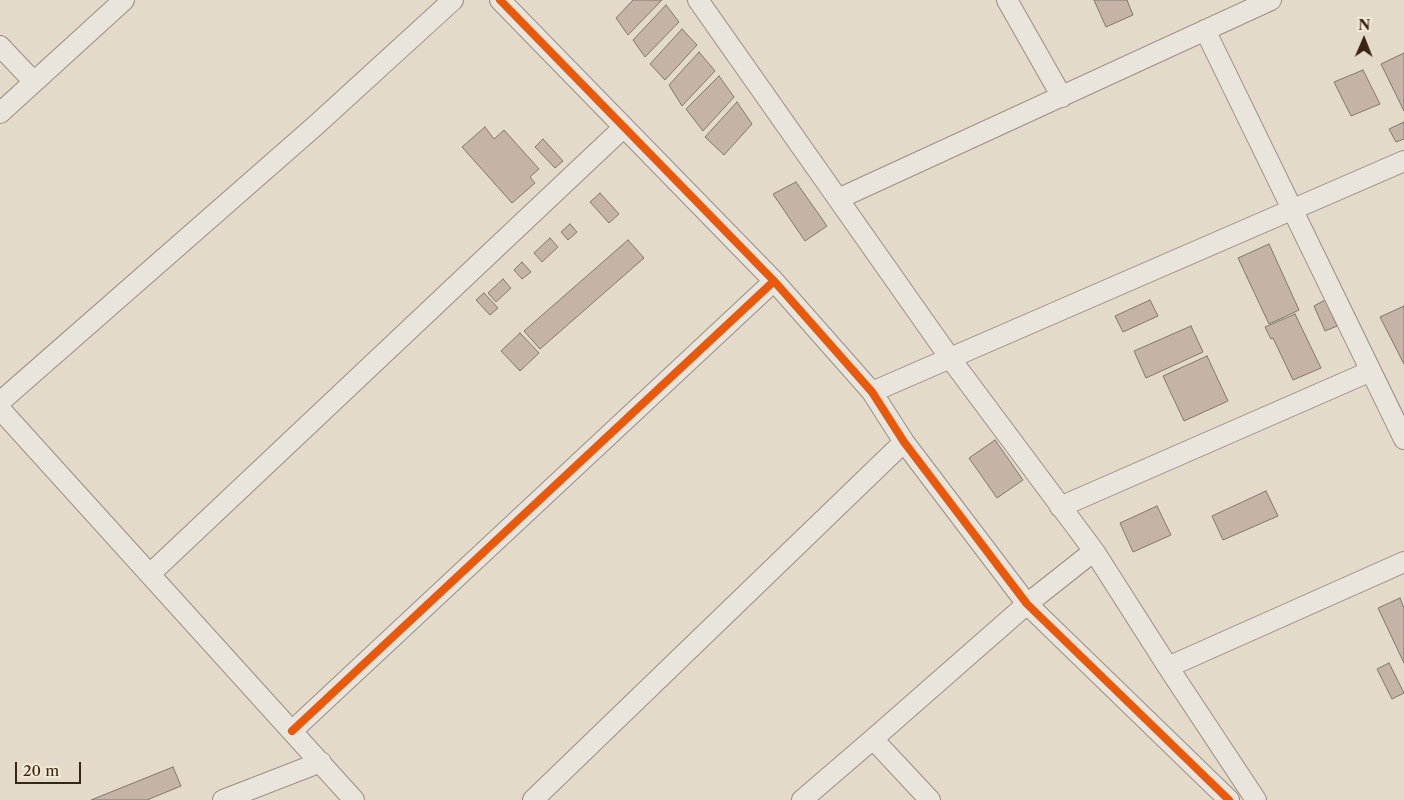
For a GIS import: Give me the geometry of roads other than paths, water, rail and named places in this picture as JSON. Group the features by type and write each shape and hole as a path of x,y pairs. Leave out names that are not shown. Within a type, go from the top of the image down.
{"street":[{"path":"0,113 124,0"},
{"path":"0,402 308,133 453,0"},
{"path":"500,0 774,281 872,392 904,442 1027,604 1230,800"},
{"path":"698,0 950,358 1060,508 1094,551 1256,800"},
{"path":"1007,0 1062,97"},
{"path":"838,199 1271,0"},
{"path":"1205,30 1404,439"},
{"path":"0,46 34,82"},
{"path":"150,574 624,127"},
{"path":"872,392 1404,161"},
{"path":"292,730 774,281"},
{"path":"1060,508 1371,371"},
{"path":"0,409 354,800"},
{"path":"533,800 904,442"},
{"path":"802,800 1027,604 1094,551"},
{"path":"1168,667 1404,562"},
{"path":"873,739 930,800"},
{"path":"223,800 321,762"}]}
